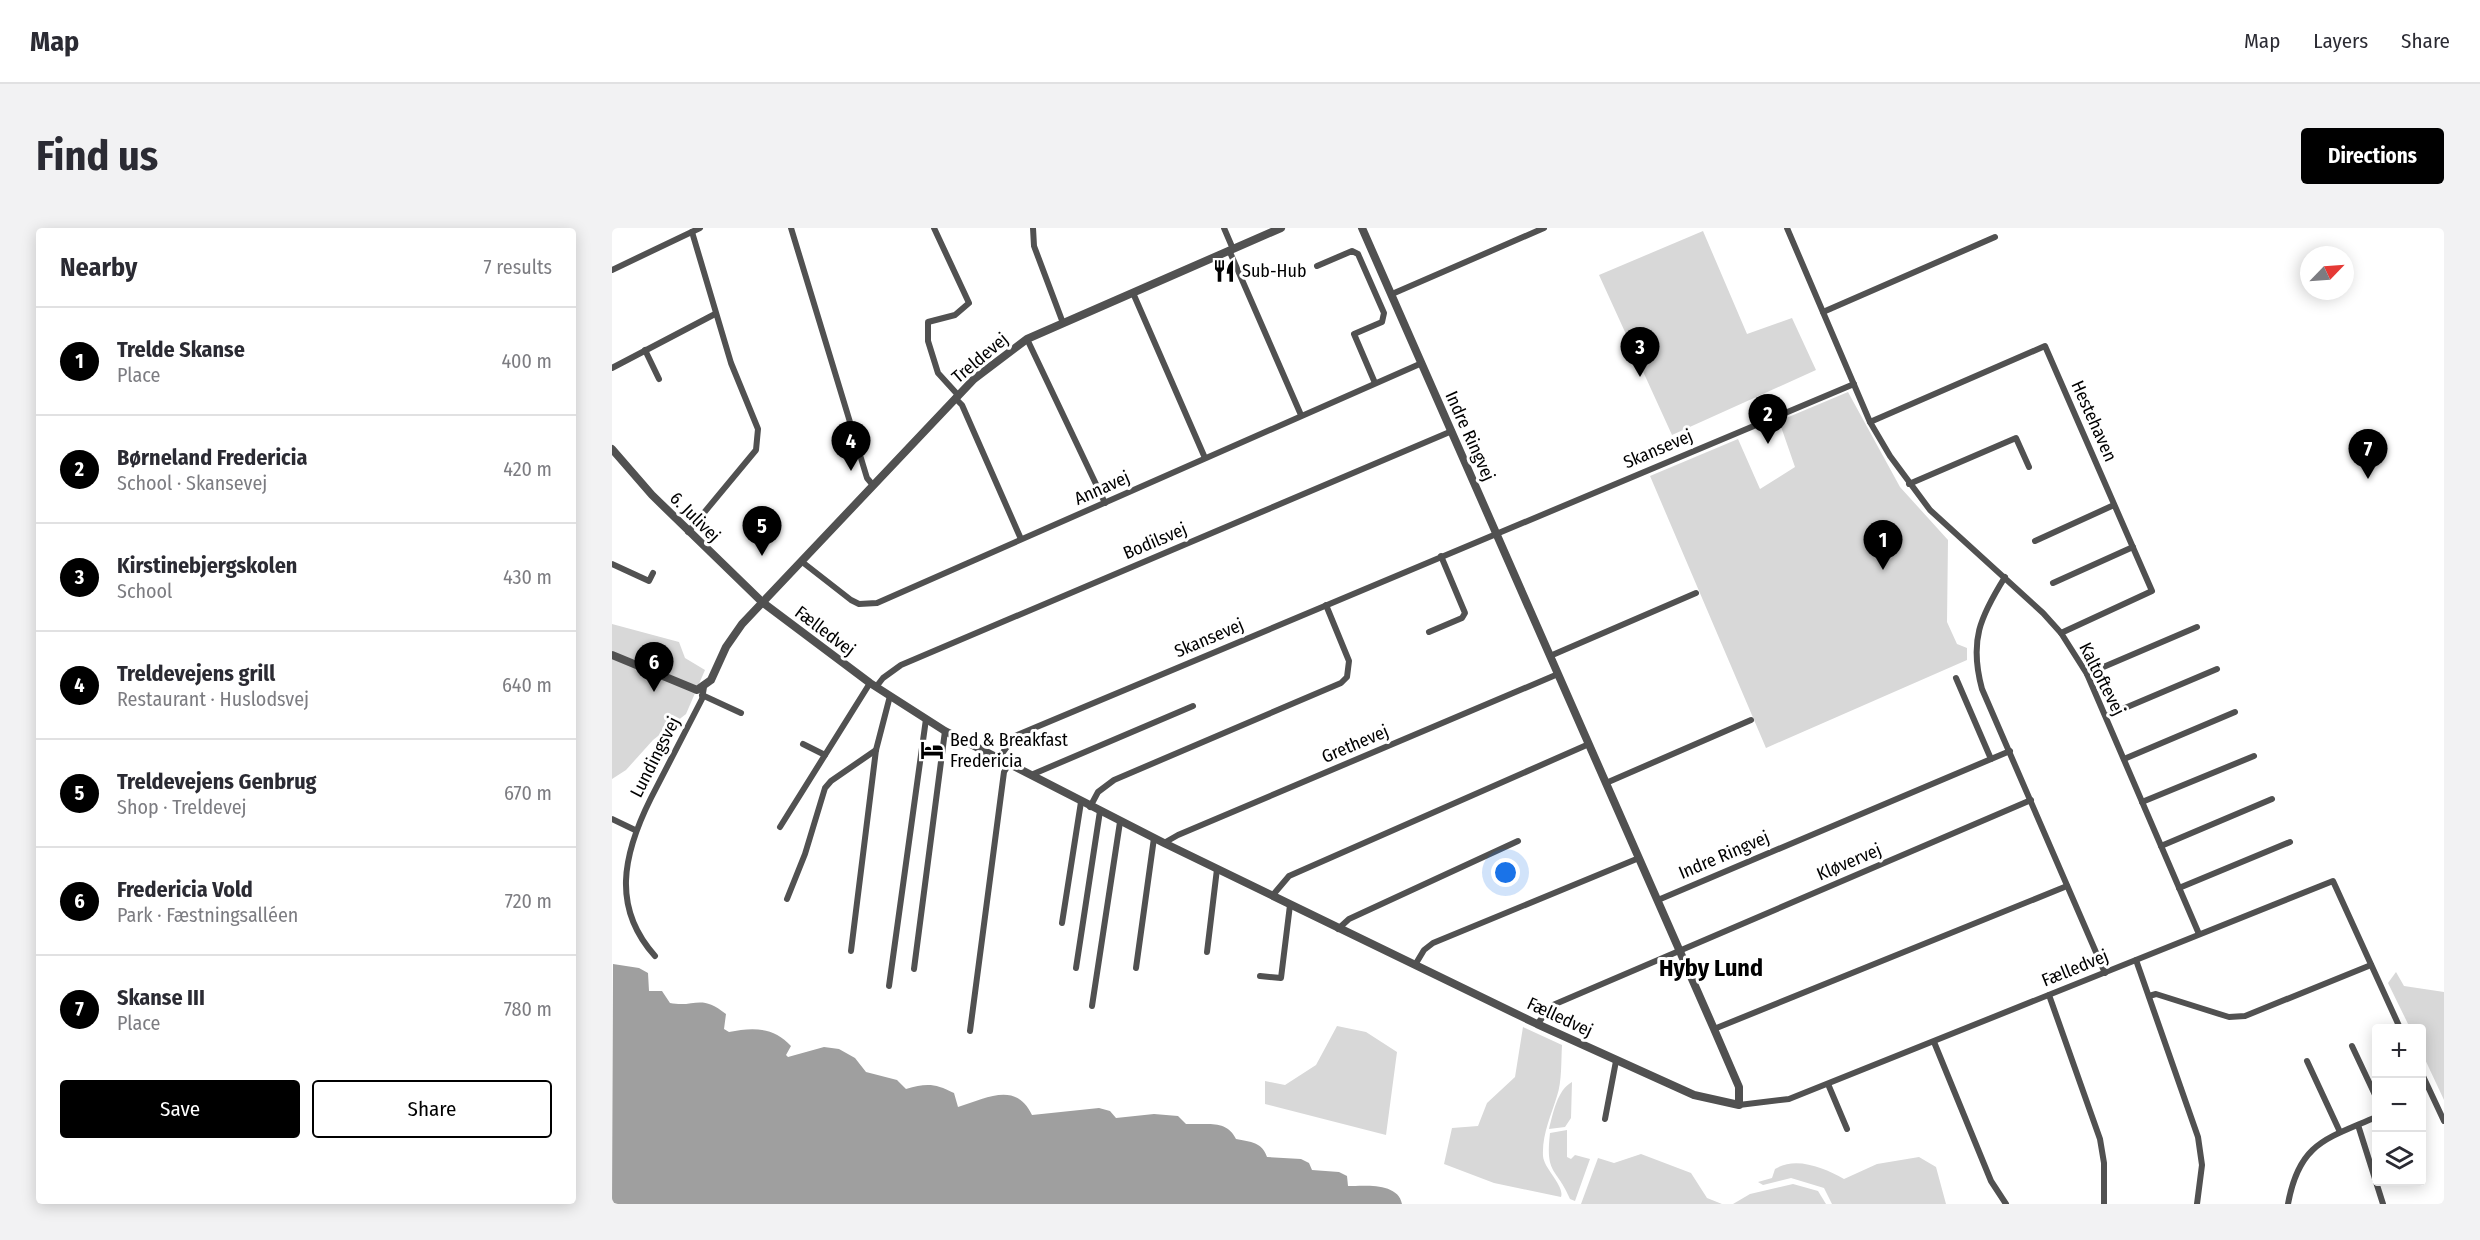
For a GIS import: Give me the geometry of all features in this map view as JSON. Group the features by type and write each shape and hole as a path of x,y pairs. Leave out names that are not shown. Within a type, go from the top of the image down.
{"street":[{"path":"612,270 700,228"},
{"path":"791,228 867,478 872,484"},
{"path":"934,228 969,303 955,315 928,322 928,341 938,373 962,405 1021,539"},
{"path":"1033,228 1034,246 1063,322"},
{"path":"1224,228 1231,250 1301,415"},
{"name":"Treldevej","path":"762,602 872,484 990,364 1027,339 1063,322 1281,228"},
{"name":"Indre Ringvej","path":"1362,228 1739,1087 1739,1105"},
{"path":"1392,294 1545,228"},
{"name":"Kaltoftevej","path":"1787,228 1870,422 1909,484 1930,510 2005,577 2061,633 2087,674 2199,934"},
{"path":"688,531 750,458 759,438 758,429 715,314 692,232"},
{"path":"1823,312 1995,237"},
{"path":"1317,266 1352,251 1358,254 1384,313 1382,322 1354,334 1375,383"},
{"path":"1133,293 1205,458"},
{"path":"612,368 715,314"},
{"path":"1027,339 1105,503"},
{"name":"Hestehaven","path":"1870,422 2045,346 2152,591 2061,633"},
{"path":"645,350 659,379"},
{"name":"Annavej","path":"801,561 851,600 868,605 1422,363"},
{"name":"Skansevej","path":"998,759 1015,736 1854,384"},
{"name":"Bodilsvej","path":"873,685 901,665 1452,431"},
{"path":"1909,484 2016,438 2029,467"},
{"name":"6. Julivej","path":"614,455 762,602"},
{"path":"2035,541 2115,505"},
{"path":"2053,582 2133,547"},
{"path":"1429,632 1462,618 1465,613 1441,556"},
{"path":"612,564 649,581 653,573"},
{"path":"2005,577 1982,615 1976,658 1982,689 2104,973"},
{"path":"1550,656 1696,593"},
{"name":"Fælledvej","path":"762,602 873,685 945,731 1090,807 1338,929 1616,1061 1694,1095 1739,1105 1774,1103 1934,1042 2333,881 2371,965"},
{"name":"Lundingsvej","path":"619,865 726,647 762,602"},
{"path":"1090,807 1098,792 1114,780 1341,683 1347,677 1349,661 1326,605"},
{"path":"2087,674 2197,627"},
{"path":"612,655 683,686 703,691 741,713"},
{"path":"2106,716 2217,669"},
{"name":"Grethevej","path":"1164,843 1178,835 1558,674"},
{"path":"1956,678 1990,759"},
{"path":"780,828 825,755 873,685"},
{"path":"851,951 876,750 890,696"},
{"path":"1030,775 1192,706"},
{"path":"2124,759 2235,712"},
{"path":"889,986 926,720"},
{"path":"1606,783 1751,720"},
{"path":"914,969 945,731"},
{"path":"803,744 825,755"},
{"path":"1272,896 1289,876 1589,744"},
{"path":"787,899 805,854 825,788 831,781 876,750"},
{"name":"Indre Ringvej","path":"1658,900 2010,751"},
{"path":"2142,802 2254,756"},
{"path":"970,1031 1004,772 1009,764"},
{"path":"2161,846 2272,799"},
{"name":"Kløvervej","path":"1537,1023 1553,1005 2031,800"},
{"path":"1062,922 1081,802"},
{"path":"1076,968 1100,811"},
{"path":"612,819 635,830"},
{"path":"1092,1006 1120,822"},
{"path":"1136,968 1154,838"},
{"path":"1338,929 1349,919 1518,841"},
{"path":"2179,888 2290,842"},
{"path":"1415,965 1424,950 1433,944 1639,858"},
{"path":"1207,952 1216,869"},
{"path":"1714,1029 2067,886"},
{"path":"617,900 625,900"},
{"path":"1260,976 1281,978 1290,905"},
{"path":"628,932 655,956"},
{"path":"2136,960 2198,1137 2202,1165 2197,1204"},
{"path":"2149,996 2156,994 2229,1017 2245,1016 2371,965 2398,1024"},
{"path":"2049,995 2100,1139 2104,1163 2104,1204"},
{"path":"1934,1042 1991,1181 2006,1204"},
{"path":"2352,1046 2372,1088"},
{"path":"1605,1119 1616,1061"},
{"path":"2307,1061 2340,1132"},
{"path":"2423,1078 2444,1121"},
{"path":"1828,1084 1846,1129"},
{"path":"2426,1096 2431,1094"},
{"path":"2288,1204 2291,1183 2307,1154 2319,1143 2372,1119"},
{"path":"2358,1125 2383,1204"}],"shaded area":[{"path":"1703,231 1747,334 1792,318 1816,370 1672,435 1599,275"},
{"path":"1848,392 1900,487 1948,540 1947,622 1957,644 1967,648 1967,660 1766,748 1650,476 1738,439 1760,489 1795,467 1779,421"},
{"path":"612,624 679,642 685,658 705,670 686,714 653,740 626,770 612,779"},
{"path":"613,964 639,968 648,973 649,991 662,991 670,1003 703,1003 717,1008 726,1014 724,1029 729,1032 755,1029 778,1035 791,1046 786,1055 788,1057 824,1047 839,1049 855,1058 866,1072 897,1080 906,1089 930,1085 954,1093 958,1107 990,1097 1009,1095 1018,1098 1032,1115 1099,1108 1110,1111 1116,1118 1154,1114 1178,1116 1186,1124 1215,1124 1227,1128 1236,1139 1259,1146 1267,1157 1301,1159 1309,1163 1312,1170 1339,1172 1347,1176 1348,1186 1387,1189 1399,1197 1402,1204 612,1204"},
{"path":"2396,972 2404,986 2444,992 2444,1100 2426,1062 2426,1024 2408,1024 2388,983"},
{"path":"1337,1026 1366,1032 1397,1052 1386,1135 1265,1104 1265,1081 1285,1085 1316,1065"},
{"path":"1523,1027 1562,1045 1560,1084 1545,1133 1543,1148 1544,1161 1560,1188 1561,1197 1494,1183 1444,1164 1452,1128 1478,1126 1487,1103 1515,1077"},
{"path":"1572,1082 1571,1118 1565,1127 1549,1129 1559,1096"},
{"path":"1567,1130 1567,1157 1571,1159 1575,1155 1590,1159 1575,1201 1570,1199 1553,1170 1549,1157 1550,1133"},
{"path":"1641,1154 1691,1173 1707,1198 1722,1204 1581,1204 1598,1158 1614,1163"},
{"path":"1919,1157 1936,1167 1946,1204 1832,1204 1824,1188 1791,1178 1763,1185 1758,1182 1772,1178 1775,1169 1783,1165 1810,1165 1844,1179 1877,1164"},
{"path":"1793,1184 1818,1191 1826,1204 1733,1204 1750,1194"}],"place":[{"name":"Sub-Hub","path":"1224,271"},
{"name":"Kirstinebjergskolen","path":"1640,377"},
{"name":"Børneland Fredericia","path":"1768,444"},
{"name":"Treldevejens grill","path":"851,471"},
{"name":"Skanse III","path":"2368,479"},
{"name":"Treldevejens Genbrug","path":"762,556"},
{"name":"Trelde Skanse","path":"1883,570"},
{"name":"Fredericia Vold","path":"654,692"},
{"name":"Bed & Breakfast Fredericia","path":"932,750"}],"district":[{"name":"Hyby Lund","path":"1711,968"}]}
